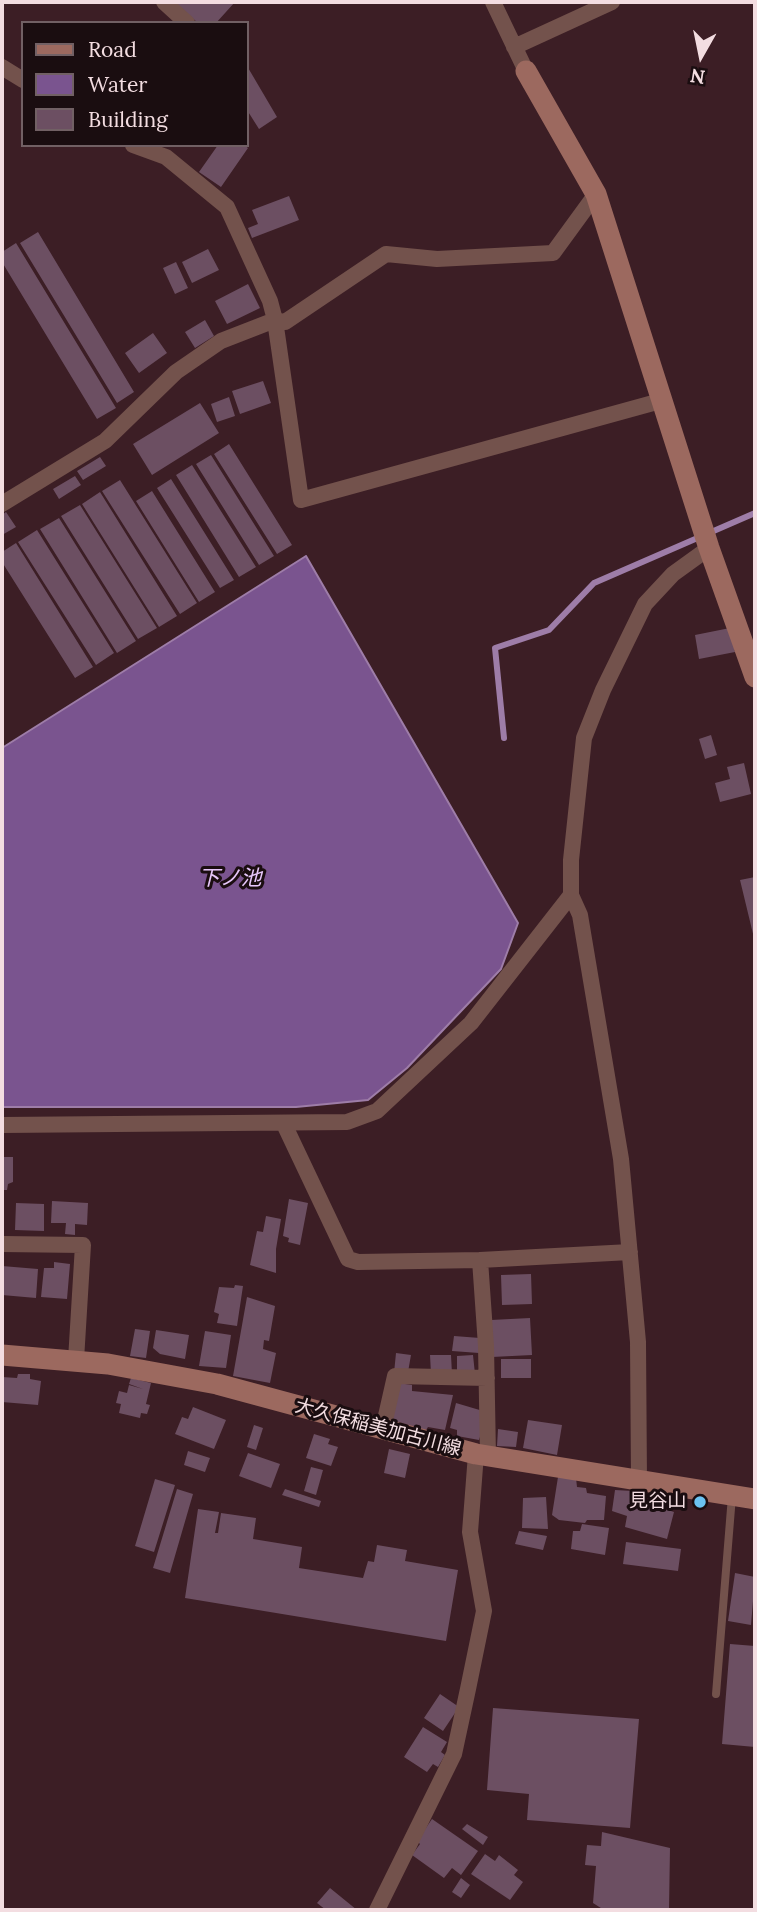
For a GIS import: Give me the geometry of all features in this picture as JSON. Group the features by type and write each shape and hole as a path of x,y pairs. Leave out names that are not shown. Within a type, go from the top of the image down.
{"main road":[{"path":"526,71 596,194 664,400 709,548 755,677"},
{"name":"大久保稲美加古川線","path":"2,1355 76,1360 217,1384 482,1455 755,1499"}],"street":[{"path":"164,2 185,21"},
{"path":"493,2 526,71"},
{"path":"514,47 612,2"},
{"path":"2,67 21,79"},
{"path":"153,148 227,207 270,301 301,500 664,400"},
{"path":"2,504 106,441 187,364 221,341 275,320 285,322 386,254 437,259 554,253 596,194"},
{"path":"639,1481 638,1342 621,1159 580,915 571,895 571,860 584,738 603,690 645,604 673,574 709,548"},
{"path":"2,1125 347,1122 377,1111 471,1023 571,895"},
{"path":"284,1124 348,1259 358,1262 480,1260 630,1252"},
{"path":"2,1244 83,1245 76,1360"},
{"path":"377,1910 454,1754 484,1611 470,1532 482,1455 488,1378 480,1260"},
{"path":"383,1429 395,1376 488,1378"}],"lane":[{"path":"716,1694 732,1496"}],"water":[{"name":"下ノ池","path":"306,556 518,923 501,969 407,1068 368,1100 296,1107 2,1107 2,748"}],"building":[{"path":"174,2 235,2 218,21 196,21"},
{"path":"248,68 277,117 259,129 248,112"},
{"path":"217,147 248,148 221,187 199,172"},
{"path":"289,196 299,220 252,238 248,228 258,224 252,210"},
{"path":"38,232 134,392 117,403 20,243"},
{"path":"16,243 116,408 97,419 2,262 2,252"},
{"path":"208,249 219,270 192,283 182,262"},
{"path":"176,262 188,288 175,294 163,268"},
{"path":"248,284 260,308 227,324 215,301"},
{"path":"205,320 214,336 195,348 185,332"},
{"path":"153,333 167,353 139,373 125,353"},
{"path":"263,381 271,403 240,414 232,391"},
{"path":"229,397 235,416 217,422 211,404"},
{"path":"200,403 219,433 152,475 133,444"},
{"path":"229,444 292,545 277,554 214,454"},
{"path":"211,455 274,556 259,565 196,464"},
{"path":"100,457 106,466 83,480 77,471"},
{"path":"192,465 256,567 239,577 176,475"},
{"path":"75,476 81,485 59,499 53,489"},
{"path":"171,479 234,580 220,588 157,488"},
{"path":"120,480 197,603 180,614 102,491"},
{"path":"152,491 215,592 199,602 136,501"},
{"path":"100,492 177,616 159,627 82,504"},
{"path":"80,505 157,628 138,639 61,516"},
{"path":"6,512 16,527 2,535 2,515"},
{"path":"59,518 136,641 117,653 40,529"},
{"path":"37,530 114,653 96,665 18,542"},
{"path":"16,543 93,667 75,678 2,562 2,552"},
{"path":"730,628 735,652 699,659 695,635"},
{"path":"711,735 717,755 705,759 699,739"},
{"path":"744,763 751,794 720,802 715,783 730,779 727,767"},
{"path":"755,877 755,938 754,938 740,880"},
{"path":"2,1157 13,1157 13,1182 8,1184 7,1190 2,1190"},
{"path":"289,1199 308,1203 300,1245 288,1242 289,1238 283,1236"},
{"path":"52,1201 88,1203 87,1225 75,1224 75,1235 65,1234 66,1223 51,1223"},
{"path":"16,1203 44,1204 44,1231 15,1230"},
{"path":"266,1216 281,1219 276,1249 276,1273 250,1265 257,1231 263,1232"},
{"path":"54,1262 70,1264 67,1299 41,1297 44,1268 54,1268"},
{"path":"2,1266 38,1269 36,1298 2,1295"},
{"path":"531,1274 532,1304 502,1305 501,1275"},
{"path":"235,1285 243,1286 237,1326 217,1323 219,1314 214,1312 219,1287 234,1288"},
{"path":"247,1297 275,1306 269,1341 264,1340 263,1349 276,1353 270,1383 233,1376"},
{"path":"530,1318 532,1355 492,1357 491,1320"},
{"path":"135,1329 150,1331 146,1358 130,1356"},
{"path":"156,1330 189,1335 185,1359 160,1354 153,1348"},
{"path":"205,1331 231,1335 226,1368 199,1366"},
{"path":"454,1336 480,1338 479,1353 452,1351"},
{"path":"396,1353 411,1355 408,1372 394,1373"},
{"path":"430,1355 451,1355 452,1374 431,1374"},
{"path":"473,1355 475,1374 457,1374 457,1356"},
{"path":"501,1359 531,1359 531,1378 501,1378"},
{"path":"18,1374 30,1374 30,1379 41,1381 38,1405 2,1402 2,1377 17,1378"},
{"path":"131,1378 151,1383 146,1404 150,1405 147,1414 141,1413 140,1418 119,1413 121,1404 116,1403 119,1391 127,1393 129,1385 143,1389 129,1384"},
{"path":"398,1383 412,1385 412,1391 453,1395 445,1430 428,1427 426,1430 389,1420"},
{"path":"456,1403 483,1411 485,1420 479,1440 457,1436 457,1430 450,1428"},
{"path":"193,1407 226,1420 214,1449 175,1434 182,1417 188,1419"},
{"path":"528,1420 562,1425 557,1455 523,1448"},
{"path":"254,1425 263,1428 256,1450 247,1447"},
{"path":"498,1429 518,1432 516,1447 497,1446"},
{"path":"314,1434 330,1439 328,1444 338,1447 331,1466 306,1458"},
{"path":"389,1449 410,1454 405,1478 384,1473"},
{"path":"188,1451 210,1458 205,1472 184,1465"},
{"path":"248,1453 280,1464 271,1488 239,1476"},
{"path":"311,1467 323,1470 316,1495 304,1491"},
{"path":"558,1477 576,1478 577,1487 586,1488 587,1493 606,1496 604,1520 587,1520 585,1523 559,1520 552,1515"},
{"path":"155,1479 175,1485 154,1552 135,1546"},
{"path":"177,1489 193,1494 170,1573 153,1568"},
{"path":"285,1489 321,1501 319,1507 282,1495"},
{"path":"615,1490 633,1491 634,1499 674,1512 667,1539 625,1527 627,1516 612,1511"},
{"path":"546,1497 548,1529 522,1528 523,1498"},
{"path":"198,1509 219,1512 215,1533 218,1533 221,1513 256,1518 253,1539 302,1547 299,1568 363,1578 368,1561 374,1562 377,1545 407,1550 405,1561 458,1570 446,1641 185,1598"},
{"path":"582,1524 609,1528 605,1555 571,1549 573,1531 580,1531"},
{"path":"519,1531 547,1536 543,1550 515,1544"},
{"path":"626,1542 681,1549 678,1571 623,1564"},
{"path":"735,1573 755,1577 751,1625 728,1621"},
{"path":"730,1644 755,1646 755,1747 722,1744"},
{"path":"440,1694 459,1707 443,1731 424,1718"},
{"path":"493,1708 639,1719 630,1828 527,1820 529,1794 487,1790"},
{"path":"423,1727 447,1742 441,1752 445,1755 438,1767 433,1764 427,1772 404,1757"},
{"path":"432,1819 478,1851 461,1875 452,1868 444,1878 412,1855 420,1844 417,1841"},
{"path":"467,1824 488,1837 483,1845 462,1829"},
{"path":"602,1832 670,1848 669,1910 604,1910 593,1903 596,1866 585,1865 587,1845 601,1846"},
{"path":"485,1854 495,1861 499,1855 518,1870 514,1875 523,1882 510,1900 471,1874"},
{"path":"461,1878 470,1885 461,1898 452,1892"},
{"path":"330,1888 357,1910 326,1910 317,1903"}],"waterway":[{"path":"504,738 495,648 549,630 594,583 755,513"}],"place":[{"name":"見谷山","path":"700,1502"}]}
